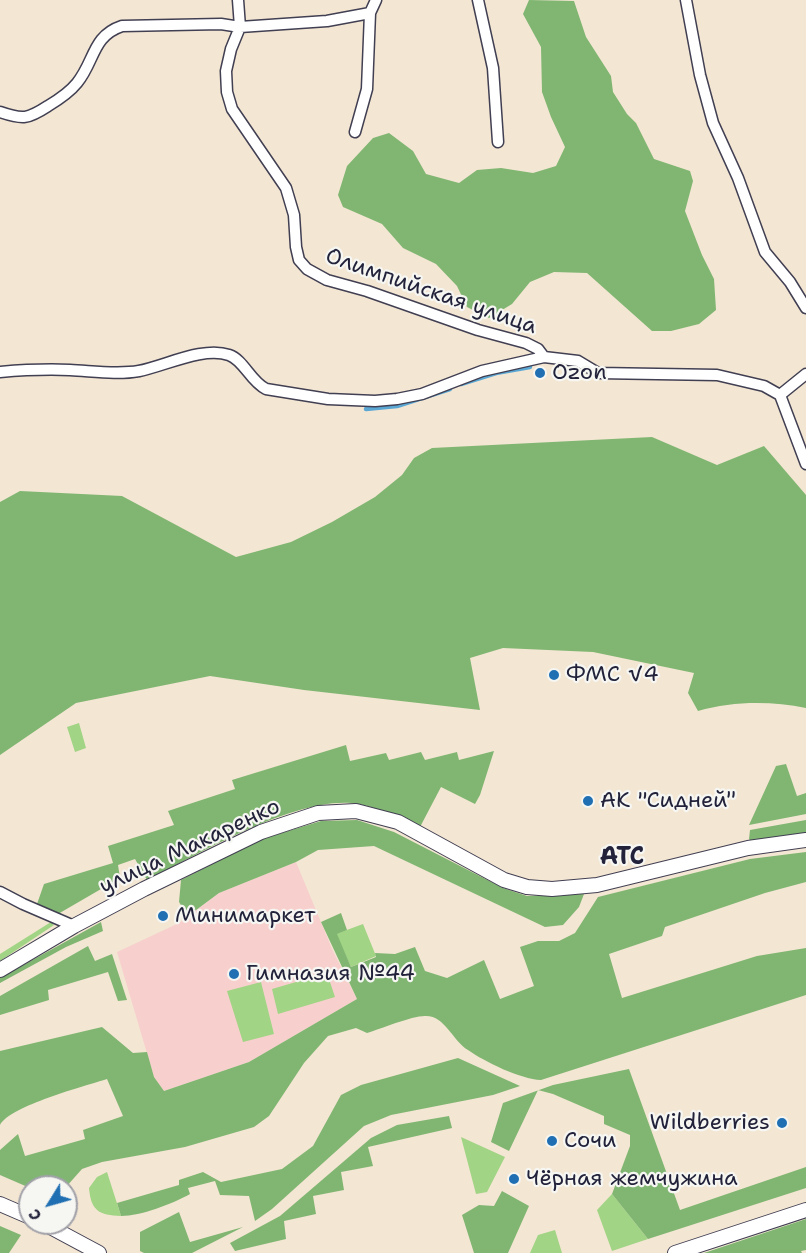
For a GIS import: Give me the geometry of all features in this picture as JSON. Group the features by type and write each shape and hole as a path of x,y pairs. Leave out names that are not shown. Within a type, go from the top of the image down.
{"street":[{"name":"Олимпийская улица","path":"238,0 240,27 231,49 226,71 227,92 232,109 286,188 294,214 299,260 307,269 327,280 421,309 478,330 526,343 538,349 544,357"},
{"path":"354,132 367,89 370,13 376,0"},
{"path":"478,0 493,68 498,142"},
{"path":"686,0 700,75 713,123 738,178 765,252 790,282 806,308"},
{"path":"0,112 18,118 31,117 65,95 77,84 101,38 110,30 122,26 220,24 240,27 327,21 370,13"},
{"name":"Олимпийская улица","path":"0,372 46,369 139,371 185,357 220,353 235,358 258,385 266,389 327,399 375,401 422,394 482,371 544,357 578,361 598,373 717,375 764,386 780,395"},
{"path":"806,374 780,395 806,464"},
{"name":"улица Макаренко","path":"0,970 74,926 261,832 318,813 356,811 398,822 504,880 527,887 544,888 597,885 748,848 806,840"},
{"path":"0,892 74,926"},
{"path":"0,1204 18,1212"},
{"path":"675,1253 806,1210"},
{"path":"65,1235 99,1253"}],"shaded area":[{"name":"Гимназия №44","path":"296,862 333,951 357,999 249,1062 164,1091 154,1077 117,952 179,923 219,893"}],"green space":[{"path":"529,0 574,1 586,37 611,76 613,92 627,114 636,123 654,159 690,171 693,181 685,211 714,279 716,310 699,324 671,331 652,331 587,273 554,272 530,282 512,304 489,318 467,307 457,286 436,264 403,248 382,224 343,207 338,195 347,166 373,138 389,133 413,151 426,174 459,183 477,170 501,168 533,173 556,166 565,147 542,92 541,47 523,14"},
{"path":"652,437 717,465 764,446 806,495 806,708 752,703 725,705 698,711 688,693 694,673 593,652 503,648 470,658 480,710 304,690 210,676 76,703 0,755 0,502 20,491 122,496 236,557 291,542 332,522 375,497 402,475 414,458 432,448"},
{"path":"79,723 86,748 75,752 67,727"},
{"path":"346,745 350,761 386,753 389,760 421,752 425,760 457,752 459,760 494,751 475,804 441,787 420,827 368,806 351,803 327,804 274,818 147,880 135,859 118,865 120,878 58,914 37,904 44,884 113,863 108,846 174,825 168,811 235,789 232,780"},
{"path":"786,764 797,796 806,793 806,814 749,825 776,766"},
{"path":"357,820 394,832 503,888 527,896 584,894 579,907 563,925 545,927 374,846 318,850 296,862 219,893 188,916 179,902 181,880 262,839 321,821"},
{"path":"806,820 806,836 753,843 749,839 750,830"},
{"path":"806,852 806,882 765,893 665,927 662,936 609,954 622,998 757,956 806,948 806,995 541,1080 513,1073 475,1055 463,1046 444,1024 433,1017 414,1018 367,1033 356,1028 328,1036 304,1063 269,1116 254,1127 185,1147 102,1162 82,1169 77,1175 18,1175 18,1183 0,1175 0,1150 18,1134 25,1156 85,1139 83,1130 123,1116 107,1079 32,1104 7,1118 0,1125 0,1051 102,1027 133,1053 147,1052 154,1077 164,1091 249,1062 357,999 321,922 341,913 347,930 337,934 351,967 376,957 375,953 395,954 415,947 425,971 447,978 484,960 500,999 534,986 520,947 538,941 559,941 575,933 598,897 750,859"},
{"path":"51,922 54,925 0,961 0,954"},
{"path":"101,922 103,931 66,947 0,983 0,978"},
{"path":"363,924 376,956 351,967 336,934"},
{"path":"88,946 95,961 112,954 127,1000 118,1001 108,972 48,990 49,1000 0,1015 0,996"},
{"path":"327,973 335,997 278,1014 272,989"},
{"path":"261,982 274,1034 243,1042 227,991"},
{"path":"458,1058 520,1086 493,1095 391,1115 364,1126 272,1209 255,1221 249,1196 220,1195 215,1181 188,1188 190,1194 166,1205 147,1212 121,1216 117,1203 179,1185 179,1180 203,1172 221,1182 282,1169 313,1146 341,1095 361,1085"},
{"path":"629,1069 680,1210 806,1167 806,1188 648,1239 612,1194 630,1146 630,1135 604,1124 604,1116 539,1090"},
{"path":"538,1090 509,1151 491,1142 503,1103"},
{"path":"449,1116 452,1128 368,1147 373,1166 341,1172 344,1190 313,1196 316,1214 284,1221 286,1239 235,1251 230,1243 280,1216 371,1138 397,1125"},
{"path":"461,1137 505,1157 487,1192 476,1194"},
{"path":"107,1172 121,1216 102,1213 94,1207 90,1196 89,1188 97,1177"},
{"path":"502,1191 529,1206 508,1253 474,1253 462,1215 479,1205 494,1206"},
{"path":"612,1194 648,1239 612,1251 597,1210"},
{"path":"179,1212 190,1242 243,1227 192,1253 144,1253 140,1251 140,1232"},
{"path":"806,1219 806,1250 801,1251 802,1253 704,1253"},
{"path":"0,1226 21,1235 9,1253 0,1253"},
{"path":"555,1230 562,1253 530,1253 538,1235"}],"waterway":[{"path":"461,384 496,373 530,367"},
{"path":"366,409 397,406 450,389"}],"place":[{"name":"Ozon","path":"540,373"},
{"name":"ФМС √4","path":"554,675"},
{"name":"АК \"Сидней\"","path":"588,801"},
{"name":"Минимаркет","path":"163,916"},
{"name":"Гимназия №44","path":"234,974"},
{"name":"Wildberries","path":"782,1123"},
{"name":"Сочи","path":"552,1141"},
{"name":"Чёрная жемчужина","path":"514,1179"}],"district":[{"name":"АТС","path":"622,858"}]}
